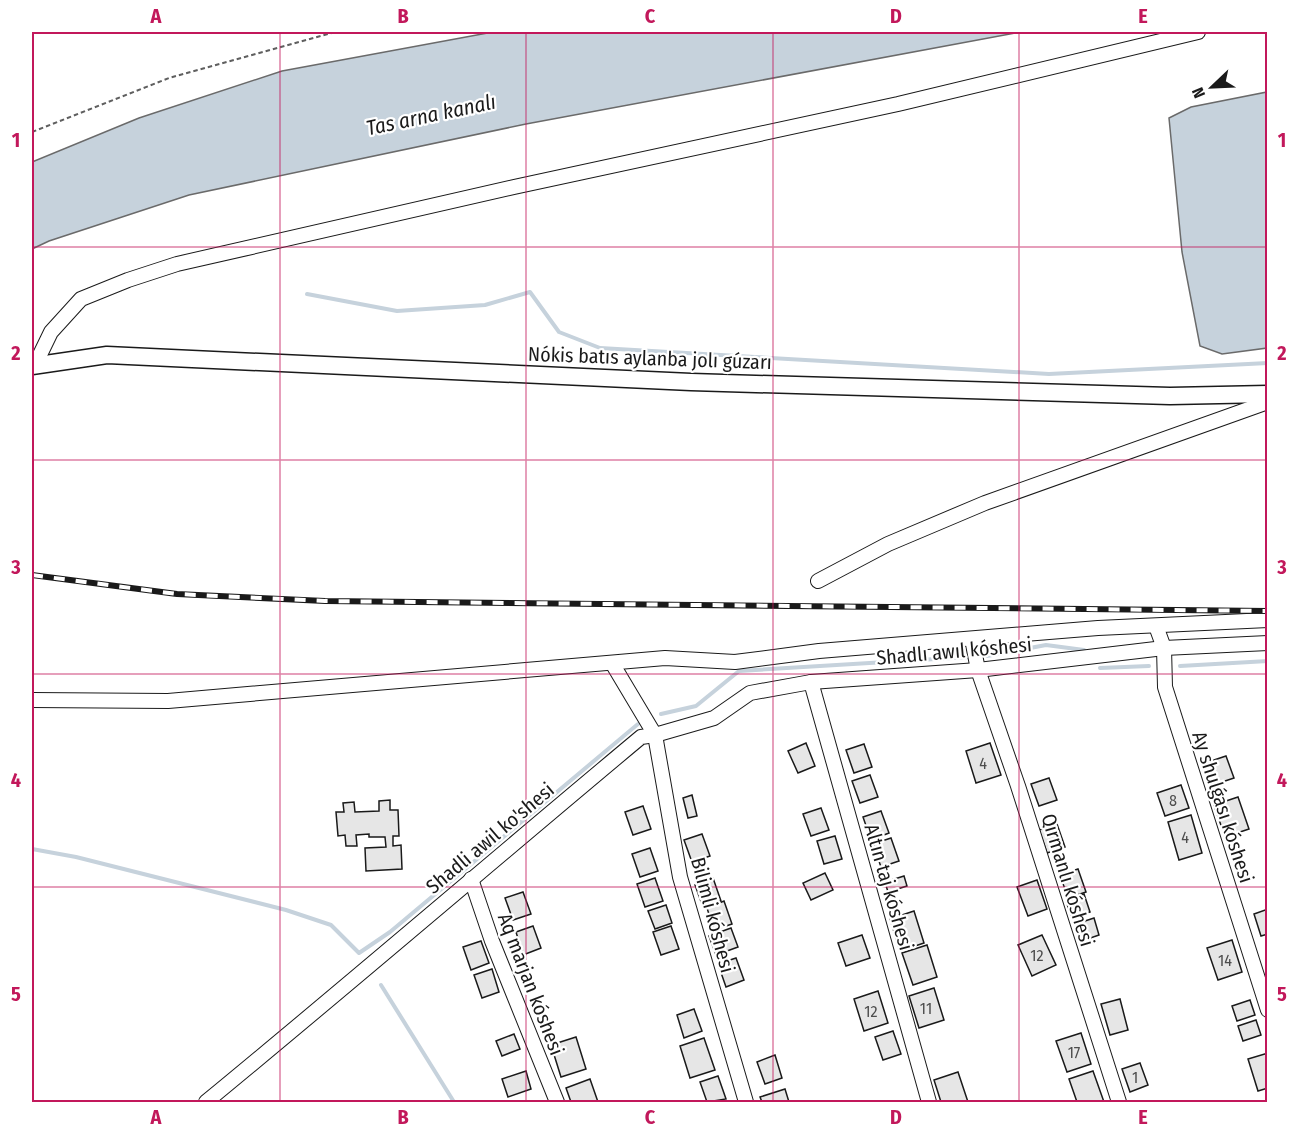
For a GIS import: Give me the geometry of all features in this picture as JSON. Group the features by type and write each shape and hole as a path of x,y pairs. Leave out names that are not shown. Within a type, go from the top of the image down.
{"main road":[{"name":"Nókis batıs aylanba jolı gúzarı","path":"33,365 107,355 691,382 1170,396 1268,394"}],"street":[{"path":"33,365 51,332 81,300 128,280 177,264 514,187 898,104 1198,32"},
{"path":"818,580 888,544 985,503 1268,402"},
{"path":"32,700 168,701 665,658 735,662 819,651 1098,628 1268,621"},
{"name":"Ay shulǵası kóshesi","path":"1156,626 1164,648 1165,687 1268,1010"},
{"name":"Qırmanlı kóshesi","path":"972,639 978,670 1018,786 1119,1102"},
{"name":"Shadlı awıl kóshesi","path":"655,735 714,718 750,693 811,682 978,670 1164,648 1268,642"},
{"path":"612,663 655,735"},
{"name":"Altın taj kóshesi","path":"811,682 929,1102"},
{"name":"Shadli awil ko'shesi","path":"206,1102 355,980 471,879 641,737 655,735"},
{"name":"Bilimli kóshesi","path":"655,735 680,877 746,1102"},
{"name":"Aq marjan kóshesi","path":"471,879 492,941 557,1102"}],"path":[{"path":"32,132 169,78 335,32"}],"water":[{"name":"Tas arna kanalı","path":"493,32 1021,32 526,124 189,195 49,241 32,249 32,162 139,118 282,71"},
{"path":"1267,92 1267,348 1222,354 1200,346 1182,252 1169,118 1191,107"}],"building":[{"path":"806,743 815,766 798,773 788,751"},
{"path":"990,743 1001,775 976,783 966,751"},
{"path":"864,744 872,767 854,773 846,750"},
{"path":"1226,756 1234,778 1216,784 1208,762"},
{"path":"870,775 878,797 860,803 852,781"},
{"path":"1049,778 1057,800 1039,806 1031,784"},
{"path":"1181,785 1189,808 1165,816 1157,793"},
{"path":"692,795 697,816 688,818 683,798"},
{"path":"1238,797 1249,829 1225,837 1214,805"},
{"path":"390,800 390,810 398,810 399,836 393,836 393,846 401,845 402,869 366,871 365,848 386,847 385,837 369,837 369,834 356,835 357,846 346,846 345,835 338,836 336,812 344,812 343,803 354,802 355,812 379,811 379,801"},
{"path":"643,806 651,829 633,835 625,812"},
{"path":"821,808 829,830 811,836 803,814"},
{"path":"881,811 889,833 871,840 863,817"},
{"path":"1191,815 1202,853 1179,860 1168,822"},
{"path":"1057,824 1065,847 1047,853 1039,830"},
{"path":"702,834 710,856 692,862 684,840"},
{"path":"835,836 842,859 824,864 817,841"},
{"path":"891,838 899,861 881,867 873,844"},
{"path":"650,848 658,871 640,877 632,854"},
{"path":"1078,869 1086,892 1068,898 1060,875"},
{"path":"825,873 833,890 811,900 803,883"},
{"path":"904,876 907,886 888,892 885,882"},
{"path":"655,878 663,901 645,907 637,884"},
{"path":"713,878 721,901 703,907 695,885"},
{"path":"1037,880 1047,909 1028,916 1017,887"},
{"path":"523,892 531,914 513,920 505,898"},
{"path":"1084,894 1090,912 1072,918 1066,901"},
{"path":"724,901 732,924 714,930 707,908"},
{"path":"666,905 672,923 655,929 648,911"},
{"path":"1268,909 1268,934 1261,936 1254,914"},
{"path":"914,911 924,943 900,951 890,919"},
{"path":"1094,918 1099,935 1082,941 1076,924"},
{"path":"533,926 541,948 523,955 516,932"},
{"path":"671,926 679,949 661,955 653,932"},
{"path":"731,928 738,947 716,955 709,936"},
{"path":"862,935 870,958 846,966 838,943"},
{"path":"1042,935 1056,965 1032,976 1018,945"},
{"path":"1232,940 1242,972 1218,980 1207,948"},
{"path":"481,941 489,963 471,970 463,947"},
{"path":"927,945 937,977 913,985 902,953"},
{"path":"736,958 744,980 726,987 718,964"},
{"path":"492,969 499,992 482,998 474,975"},
{"path":"934,988 944,1020 919,1028 909,996"},
{"path":"878,991 888,1023 864,1031 854,999"},
{"path":"1120,999 1128,1030 1110,1035 1101,1004"},
{"path":"1250,1000 1255,1015 1237,1021 1232,1006"},
{"path":"694,1009 702,1031 684,1038 677,1015"},
{"path":"1256,1020 1261,1035 1243,1041 1238,1026"},
{"path":"893,1031 901,1054 883,1060 875,1037"},
{"path":"1081,1033 1091,1064 1067,1072 1056,1041"},
{"path":"514,1034 520,1049 502,1056 496,1041"},
{"path":"576,1037 586,1069 561,1077 551,1045"},
{"path":"704,1038 715,1070 690,1078 680,1046"},
{"path":"1268,1053 1268,1088 1258,1091 1248,1059"},
{"path":"775,1055 782,1078 765,1084 757,1062"},
{"path":"1140,1063 1148,1085 1130,1092 1122,1069"},
{"path":"526,1071 531,1089 508,1097 502,1079"},
{"path":"1093,1071 1104,1102 1077,1102 1069,1079"},
{"path":"958,1072 968,1102 941,1102 934,1080"},
{"path":"718,1076 726,1099 707,1102 700,1082"},
{"path":"590,1079 598,1102 571,1102 566,1088"},
{"path":"785,1089 789,1102 762,1102 760,1097"}],"waterway":[{"path":"307,294 397,311 485,305 530,292 559,332 600,348 1049,374 1268,363"},
{"path":"987,656 1046,645 1084,650"},
{"path":"661,714 696,706 739,671 969,657"},
{"path":"1180,666 1268,661"},
{"path":"1100,668 1149,666"},
{"path":"32,849 76,857 286,910 331,925 359,953 390,932 638,724"},
{"path":"381,985 454,1102"}],"railway":[{"path":"32,575 177,594 325,601 1268,611"}]}
